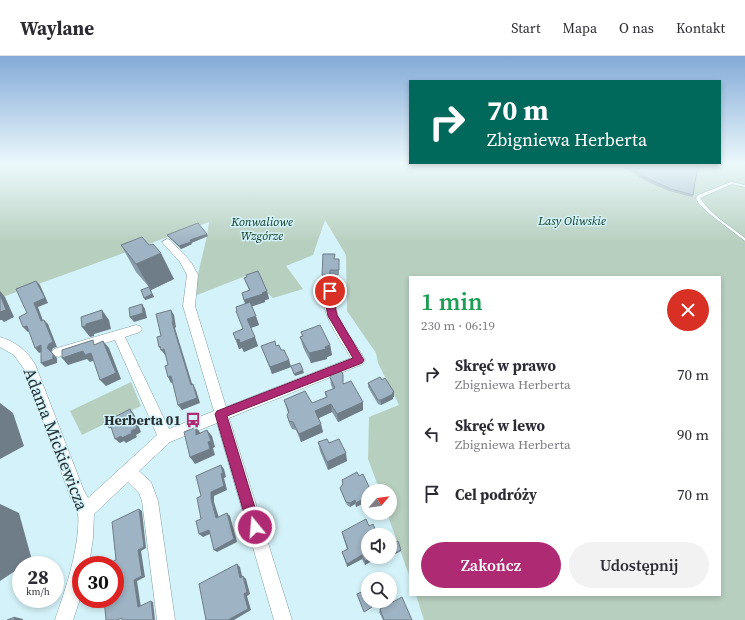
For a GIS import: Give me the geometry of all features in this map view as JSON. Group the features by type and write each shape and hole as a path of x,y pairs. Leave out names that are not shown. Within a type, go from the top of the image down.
{"street":[{"path":"167,242 186,263 192,273 192,283 189,296 190,306 283,620"},
{"path":"86,511 165,437 359,360 332,316 330,291"},
{"path":"58,352 136,329"},
{"path":"118,334 165,437"},
{"name":"Adama Mickiewicza","path":"0,342 12,346 19,351 30,368 78,496 86,511 83,546 64,620"},
{"path":"128,471 146,488 150,501 166,620"}],"lane":[{"path":"714,190 700,196 698,198 700,202 745,240"}],"green space":[{"name":"Lasy Oliwskie","path":"0,190 745,190 745,620 424,620 416,596 721,596 721,276 409,276 409,575 397,541 397,528 392,528 389,520 397,520 397,484 377,484 368,459 369,417 399,405 378,363 376,353 347,311 346,255 325,220 313,255 286,266 303,289 273,298 248,275 197,295 195,287 209,222 0,298"},
{"path":"131,382 141,406 82,435 70,411"}],"building":[{"path":"676,190 694,190 693,195"},
{"path":"198,223 207,234 190,240 191,242 179,246 167,235"},
{"path":"142,237 149,245 153,244 161,253 136,264 121,245"},
{"path":"323,254 335,254 334,259 339,259 339,270 330,270 330,275 322,275"},
{"path":"258,271 267,291 262,293 263,294 244,300 242,293 250,290 244,278 247,277 246,275"},
{"path":"36,281 45,298 34,303 41,321 44,320 53,342 49,344 47,348 53,354 53,359 41,363 41,345 35,348 27,326 23,327 19,317 27,313 16,289"},
{"path":"149,287 152,294 144,298 141,290"},
{"path":"0,294 6,310 0,312"},
{"path":"250,302 256,316 247,319 255,337 240,343 239,339 236,340 233,333 243,329 236,311 236,307"},
{"path":"142,304 143,313 130,317 129,308"},
{"path":"102,310 103,319 86,324 86,326 82,327 81,317"},
{"path":"171,310 172,322 191,385 193,384 197,398 178,405 171,376 168,377 165,366 168,365 164,349 161,350 160,346 159,347 157,337 161,336 156,314"},
{"path":"320,325 330,345 325,347 326,349 309,353 300,337 303,336 301,332"},
{"path":"93,340 94,345 103,341 116,373 100,380 91,353 85,355 83,351 62,358 62,350"},
{"path":"275,341 276,346 279,345 281,350 284,350 289,360 270,367 261,346"},
{"path":"300,363 303,370 294,374 291,366"},
{"path":"338,371 342,372 343,384 351,381 363,402 337,414 331,404 315,411 321,424 299,434 293,422 289,421 287,415 289,412 284,400 305,391 312,403 327,397 325,392 335,388 330,377 331,374"},
{"path":"380,377 382,380 385,378 394,392 381,400 378,400 368,383"},
{"path":"130,409 137,428 131,431 132,433 122,438 121,436 115,439 111,427 109,428 107,421"},
{"path":"196,427 196,435 207,430 211,441 208,442 210,449 190,457 184,432"},
{"path":"327,439 329,443 339,439 346,453 327,462 318,442"},
{"path":"221,465 223,473 221,474 224,486 211,492 211,499 216,518 227,513 234,539 214,550 209,530 199,534 196,521 201,519 197,498 201,496 196,476"},
{"path":"357,472 359,476 363,474 368,484 361,484 361,500 356,503 355,500 350,503 346,502 340,488 343,484 342,480"},
{"path":"139,509 144,547 138,550 142,576 134,580 138,607 151,601 154,620 122,620 122,618 117,620 106,620 105,608 124,608 124,556 116,556 112,522"},
{"path":"364,520 366,520 369,526 373,524 375,528 361,528 361,556 347,564 342,552 348,549 342,532"},
{"path":"397,542 401,550 397,552"},
{"path":"237,564 240,578 243,576 247,592 244,594 248,609 228,620 206,620 199,584"},
{"path":"361,592 361,604 357,594"},
{"path":"402,597 412,620 384,620 380,609 397,608 397,600"},
{"path":"362,608 370,608 364,612"},
{"path":"15,617 14,620 7,620"}],"place":[{"name":"Herberta 01","path":"193,420"}],"route":[{"path":"255,527 221,414 359,360 332,316 330,291"}],"park label":[{"name":"Konwaliowe Wzgórze","path":"262,229"}]}
